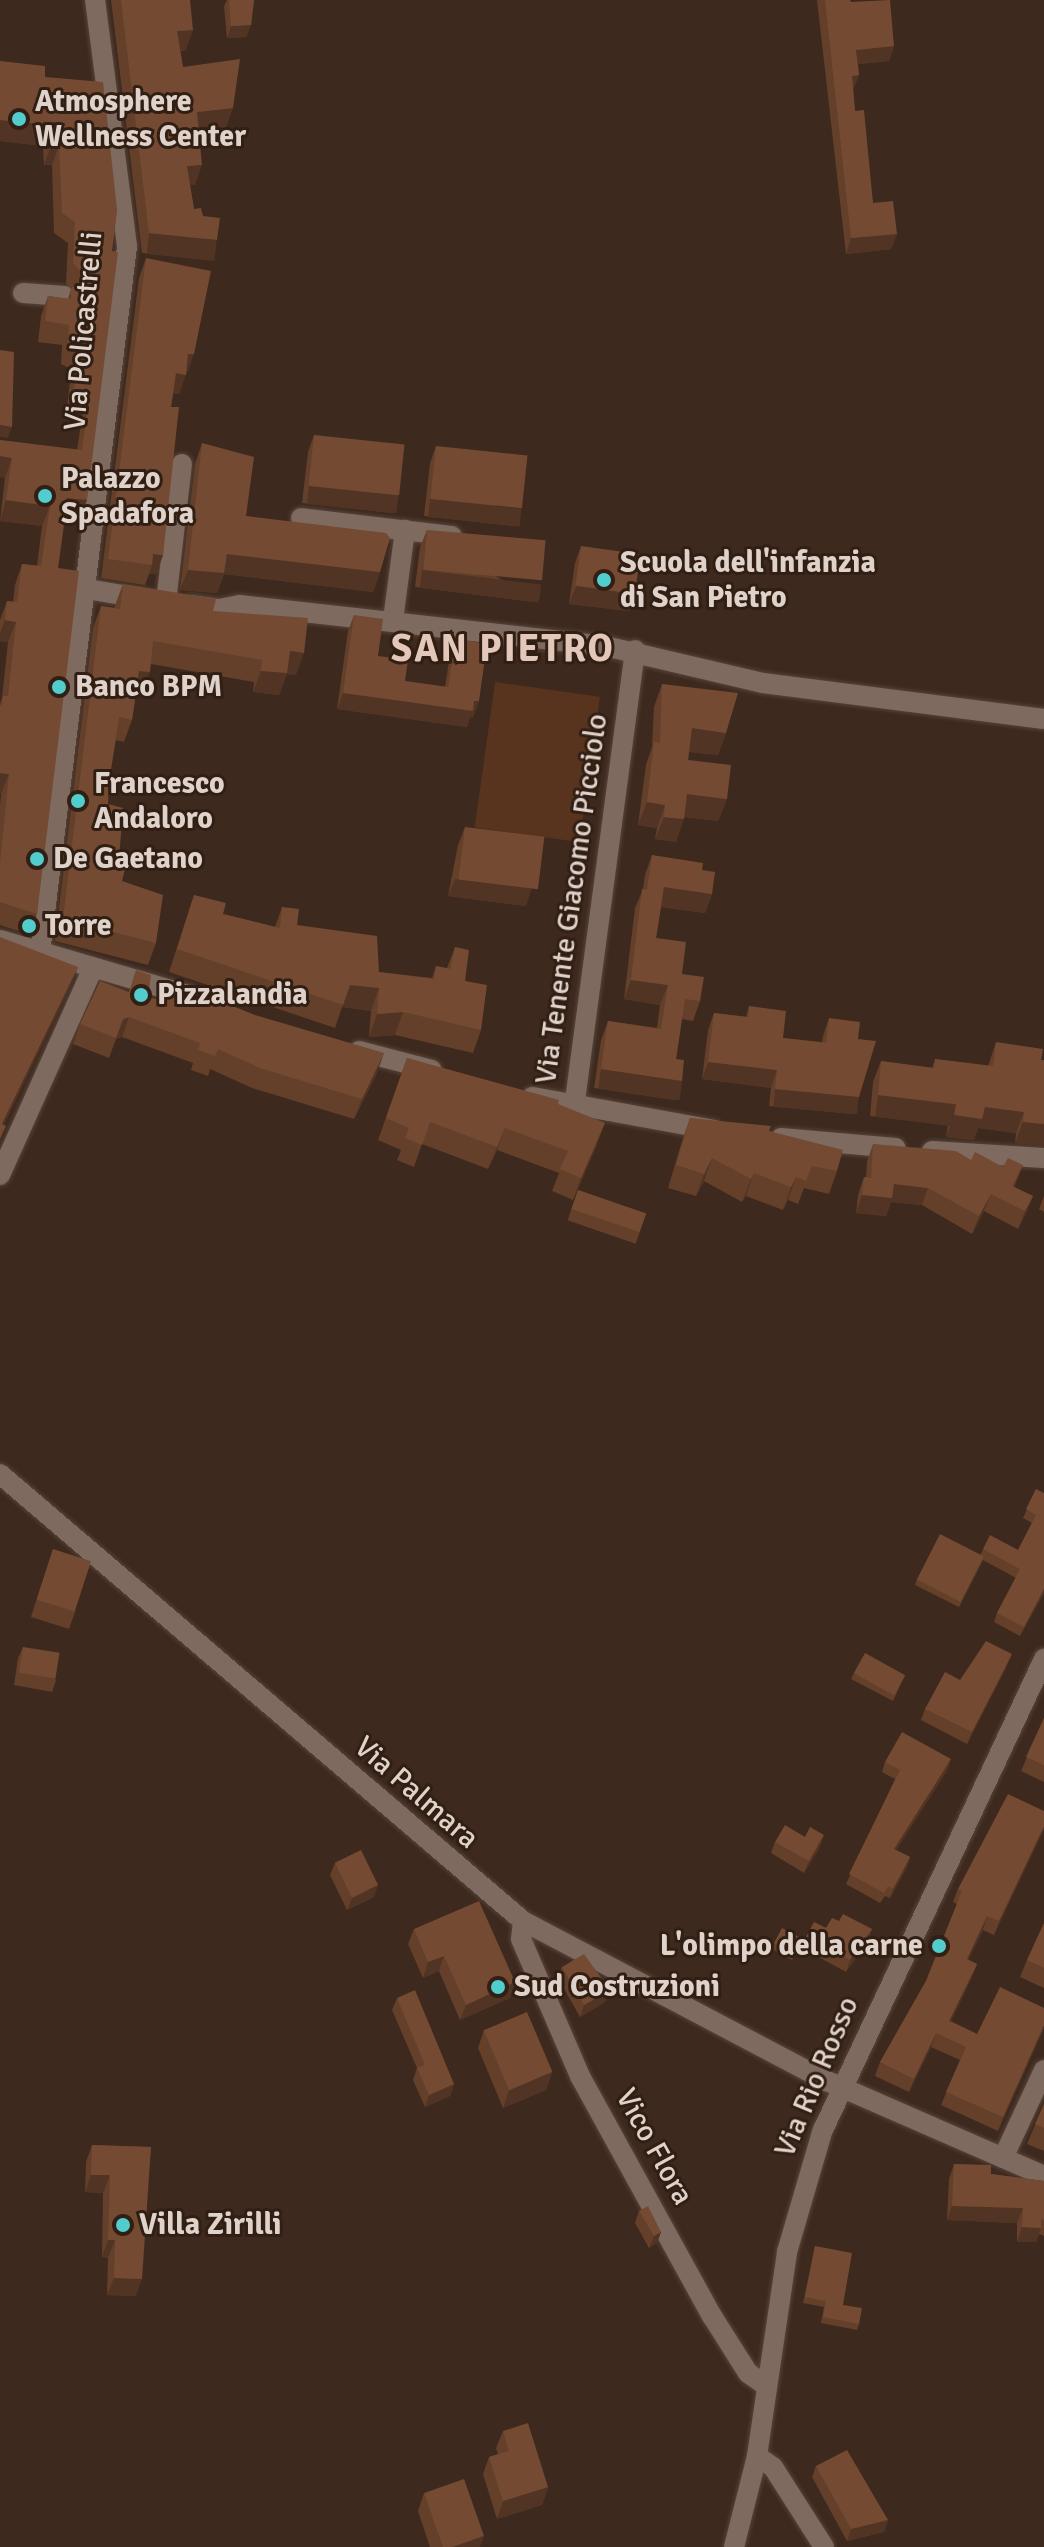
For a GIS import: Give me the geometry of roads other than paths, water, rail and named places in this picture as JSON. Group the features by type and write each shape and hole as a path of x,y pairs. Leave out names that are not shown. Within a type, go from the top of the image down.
{"street":[{"name":"Via Policastrelli","path":"40,953 87,589 116,298 127,246 95,0"},
{"path":"23,293 65,296"},
{"path":"166,602 182,464"},
{"path":"301,518 477,539"},
{"path":"393,620 405,530"},
{"path":"87,589 166,602 393,620 635,650 763,683 1044,719"},
{"name":"Via Tenente Giacomo Picciolo","path":"574,1108 635,650"},
{"path":"0,940 92,970 216,1003"},
{"path":"0,1175 9,1132 92,970"},
{"path":"339,1045 459,1078"},
{"path":"517,1093 574,1108 744,1134 1044,1158"},
{"name":"Via Palmara","path":"0,1474 523,1921 840,2087 1044,2176"},
{"name":"Via Rio Rosso","path":"734,2547 757,2456 765,2385 787,2252 840,2087 1044,1659"},
{"name":"Vico Flora","path":"523,1921 521,1939 581,2078 712,2316 748,2373 765,2385"},
{"path":"1003,2158 1044,2070"},
{"path":"757,2456 773,2467 824,2547"}],"place":[{"name":"Atmosphere Wellness Center","path":"19,119"},
{"name":"Palazzo Spadafora","path":"45,496"},
{"name":"Scuola dell'infanzia di San Pietro","path":"604,580"},
{"name":"Banco BPM","path":"59,687"},
{"name":"Francesco Andaloro","path":"78,801"},
{"name":"De Gaetano","path":"37,859"},
{"name":"Torre","path":"29,926"},
{"name":"Pizzalandia","path":"141,995"},
{"name":"L'olimpo della carne","path":"939,1946"},
{"name":"Sud Costruzioni","path":"498,1987"},
{"name":"Villa Zirilli","path":"123,2225"}],"district":[{"name":"SAN PIETRO","path":"503,649"}]}
